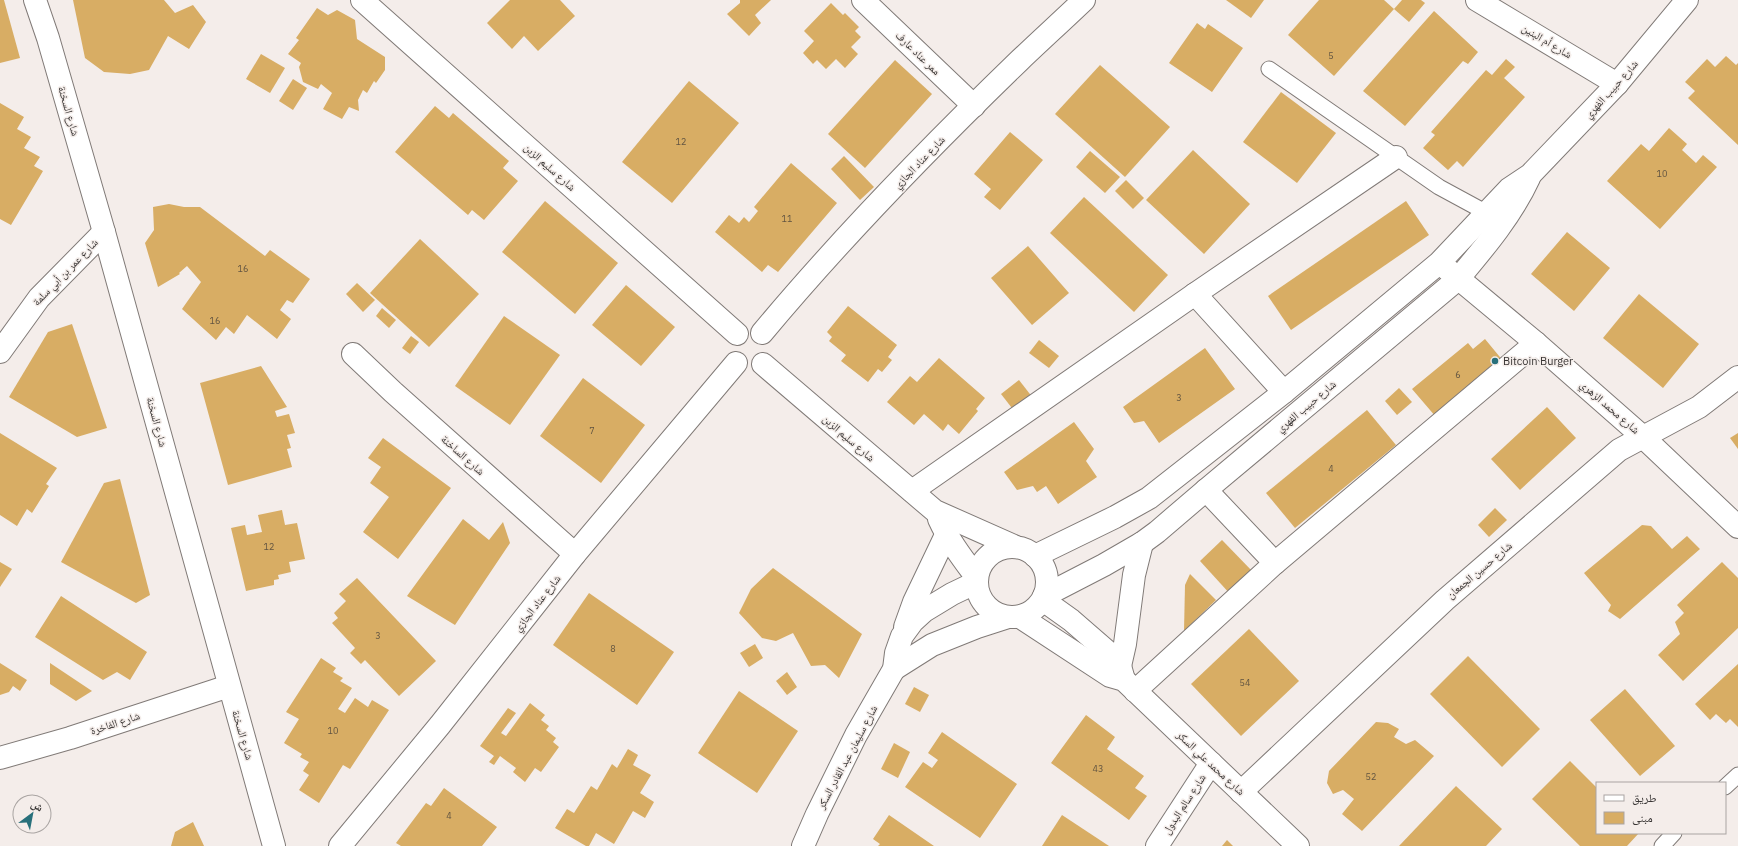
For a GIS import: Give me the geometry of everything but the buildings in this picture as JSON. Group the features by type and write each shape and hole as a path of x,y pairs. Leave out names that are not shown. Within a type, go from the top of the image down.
{"street":[{"name":"شارع السخنة","path":"35,0 50,46 104,232 274,846"},
{"name":"شارع سليم الزبن","path":"362,0 737,334"},
{"name":"ممر عناد عارف","path":"863,0 974,106"},
{"name":"شارع عناد الجازي","path":"762,333 821,264 974,106 1084,0"},
{"name":"شارع أم البنين","path":"1477,0 1617,84"},
{"name":"شارع حبيب الفهري","path":"1035,556 1115,517 1149,498 1284,392 1439,262 1487,213 1508,189 1530,175 1617,84 1687,0"},
{"path":"912,491 1195,294 1396,157"},
{"name":"شارع حبيب الفهري","path":"1044,598 1142,543 1157,532 1458,279 1519,199 1530,175"},
{"name":"شارع عمر بن أبي سلمة","path":"0,352 39,298 104,232"},
{"name":"شارع محمد الزهري","path":"1439,262 1536,343 1643,437 1738,527"},
{"path":"1195,294 1284,392"},
{"path":"754,329 762,333 768,340 770,348 768,357 763,364 754,368 745,368 736,363 731,354 732,343 737,334 745,330 754,329"},
{"path":"1126,679 1276,563 1536,343"},
{"name":"شارع الساخنة","path":"353,354 393,392 575,554"},
{"name":"شارع عناد الجازي","path":"340,846 450,713 575,554 736,363"},
{"name":"شارع سليم الزبن","path":"763,364 935,511 1016,547"},
{"name":"شارع حسين الجمعان","path":"1241,792 1444,600 1619,450 1670,424 1699,407 1738,377"},
{"path":"1206,490 1276,563"},
{"name":"شارع سليم الزبن","path":"935,511 946,535 977,580"},
{"path":"902,636 914,602 946,535"},
{"path":"1126,679 1125,644 1134,574 1142,543"},
{"path":"1016,547 1026,550 1035,556 1043,565 1047,575 1047,586 1044,598 1037,608 1029,613 1014,617 998,615 990,609 980,597 977,580 980,568 986,559 994,552 1005,548 1016,547"},
{"name":"شارع سليمان عبد القادر السكر","path":"803,846 856,735 894,669 896,653 902,636 913,621 924,611 977,580"},
{"name":"شارع محمد علي السكر","path":"1044,598 1101,646 1126,679 1298,846"},
{"name":"شارع محمد علي السكر","path":"1014,617 1110,676 1126,679"},
{"name":"شارع سليمان عبد القادر السكر","path":"894,669 932,645 977,627 1014,617"},
{"name":"شارع الفاخرة","path":"0,758 70,738 229,686"},
{"name":"شارع سالم البدول","path":"1157,846 1211,763"}],"lane":[{"path":"1269,69 1439,186 1487,213"},
{"path":"1726,786 1738,775"},
{"path":"1662,846 1673,834"}],"place":[{"name":"Bitcoin Burger","path":"1495,361"}]}
